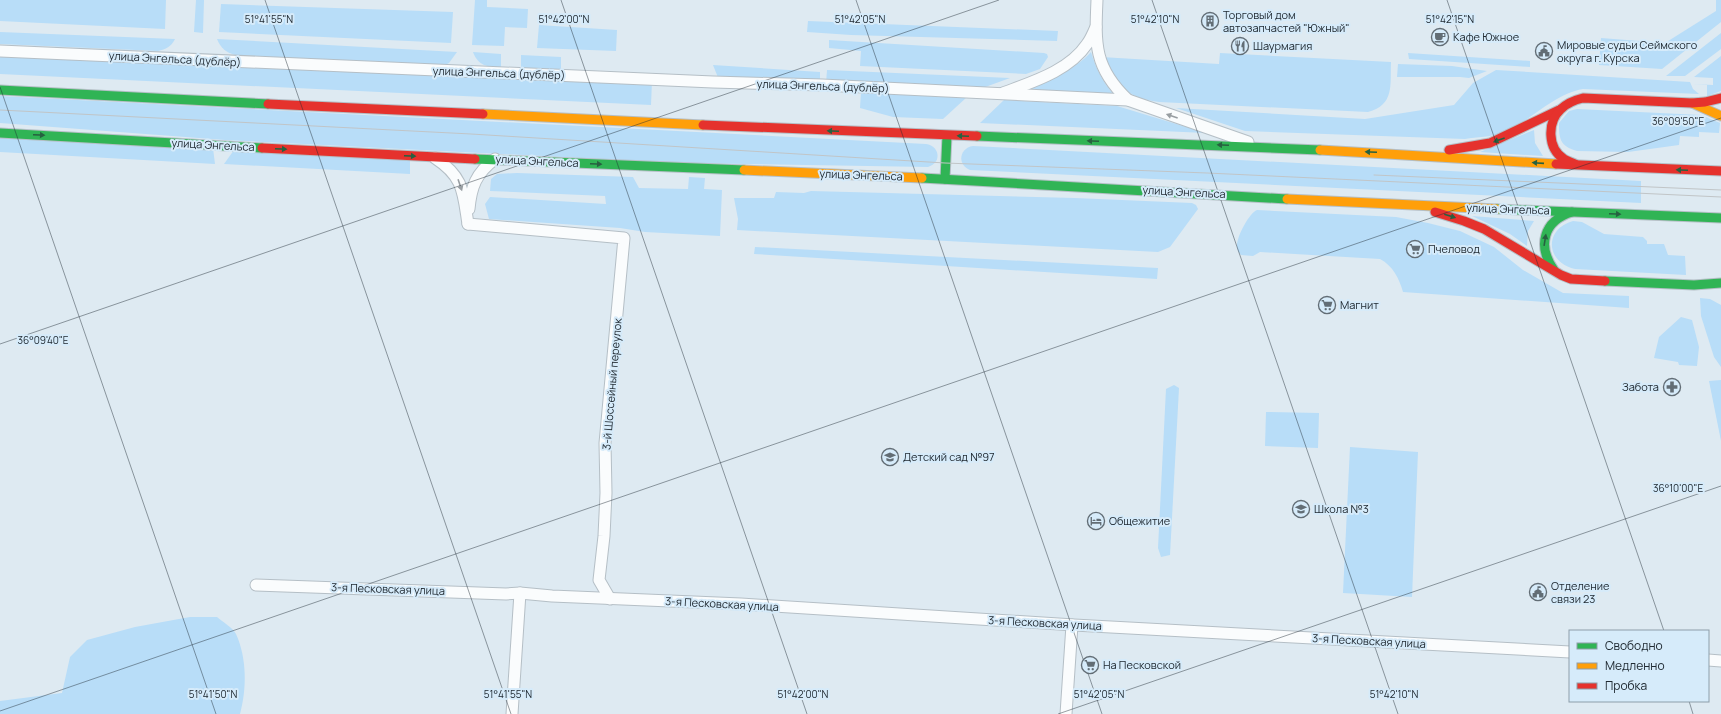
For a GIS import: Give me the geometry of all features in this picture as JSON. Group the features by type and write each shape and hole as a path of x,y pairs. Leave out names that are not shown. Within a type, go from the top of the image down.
{"main road":[{"path":"0,90 720,127 1262,147 1410,154 1579,165 1721,171"},
{"path":"1410,154 1443,151 1490,143 1559,110 1570,102 1583,98 1692,103 1705,102 1721,98"},
{"path":"1692,103 1721,116"},
{"path":"1559,110 1552,123 1551,130 1553,143 1560,156 1579,165"},
{"name":"улица Энгельса","path":"0,133 434,157 945,179 1412,206 1721,218"},
{"path":"945,179 947,136"},
{"path":"1412,206 1454,218 1490,232 1559,274 1571,279 1694,285 1721,283"},
{"path":"1559,274 1553,269 1545,257 1545,236 1551,224 1556,219 1569,213 1576,212"},
{"path":"1694,285 1716,292"}],"street":[{"path":"1097,0 1097,46 1103,69 1114,85 1128,100 1262,147"},
{"path":"998,94 1045,76 1072,60 1088,43 1096,27"},
{"name":"улица Энгельса (дублёр)","path":"0,51 713,82 822,85 1128,100"},
{"path":"434,157 455,174 460,183 468,224"},
{"path":"468,224 472,190 477,177 484,167 495,159"},
{"name":"3-й Шоссейный переулок","path":"468,224 624,238 605,443 606,493 604,536 598,580 610,598"},
{"name":"3-я Песковская улица","path":"256,585 506,594 520,593 741,604 1072,625 1569,652"},
{"path":"512,714 520,593"},
{"path":"1066,714 1072,625"},
{"path":"1709,660 1721,661"}],"shaded area":[{"path":"0,0 166,0 165,29 0,21"},
{"path":"196,0 204,0 203,33 194,32"},
{"path":"475,0 487,0 487,7 528,9 527,28 505,27 504,46 472,45"},
{"path":"1716,0 1721,0 1721,22 1662,69 1599,65 1601,38 1665,43 1716,11"},
{"path":"221,4 453,12 451,43 219,32"},
{"path":"808,21 1058,31 1057,41 851,35 807,32"},
{"path":"539,25 617,30 616,51 537,48"},
{"path":"0,32 175,39 168,47 158,51 0,44"},
{"path":"1721,33 1721,49 1685,76 1666,76"},
{"path":"217,39 457,52 449,63 443,66 235,55 224,49"},
{"path":"829,40 1044,53 1047,54 1048,57 1040,69 1026,74 860,66 861,51 829,48"},
{"path":"473,52 501,54 501,68 484,65 475,57"},
{"path":"1091,52 1100,75 1114,95 1023,91 1068,70"},
{"path":"0,53 652,81 651,105 0,74"},
{"path":"1220,53 1391,62 1389,93 1383,104 1377,109 1368,112 1159,102 1137,97 1130,93 1118,82 1101,57 1219,64"},
{"path":"1408,53 1530,61 1530,67 1409,59"},
{"path":"521,55 561,57 561,71 521,69"},
{"path":"1721,56 1721,91 1707,96 1707,85 1693,84 1713,85 1713,78 1694,77"},
{"path":"1398,64 1452,66 1487,71 1469,78 1397,77"},
{"path":"713,65 820,72 820,84 719,80"},
{"path":"827,70 1010,78 977,90 826,84"},
{"path":"1496,70 1690,82 1693,89 1699,94 1583,89 1562,96 1502,133 1465,139 1245,131 1176,108 1365,119 1454,105 1473,83"},
{"path":"861,92 967,97 943,119 893,117 860,108"},
{"path":"0,96 926,144 931,145 938,155 936,162 928,167 679,163 225,140 0,123"},
{"path":"1004,100 1117,106 1206,133 980,123"},
{"path":"1577,109 1701,115 1720,123 1719,133 1699,132 1699,137 1680,136 1679,145 1628,152 1577,151 1567,147 1560,138 1559,123 1569,111"},
{"path":"1534,130 1535,143 1543,156 1480,152"},
{"path":"0,138 213,148 215,164 0,152"},
{"path":"973,146 1641,181 1641,203 970,170 963,164 961,157 962,153 968,147"},
{"path":"234,150 410,159 410,174 224,164"},
{"path":"517,173 633,177 639,188 688,189 689,177 705,178 704,189 722,190 720,236 645,232 620,228 489,219 485,204 490,197 606,204 605,196 490,191 491,179 497,174"},
{"path":"811,191 1075,198 1192,203 1196,205 1198,209 1170,247 1158,252 737,230 738,219 734,198 774,198 776,192 804,193"},
{"path":"1257,210 1396,217 1460,231 1494,247 1523,270 1563,293 1629,296 1629,308 1403,292 1395,273 1389,265 1380,259 1260,252 1253,256 1241,255 1237,248 1237,243 1250,216"},
{"path":"1472,216 1534,221 1528,231 1527,246 1510,234"},
{"path":"1573,221 1582,222 1604,234 1643,237 1647,241 1647,244 1664,244 1668,255 1685,256 1686,275 1575,269 1565,265 1558,260 1554,253 1552,245 1553,238 1557,231 1564,225"},
{"path":"755,247 1158,268 1157,279 754,254"},
{"path":"1700,298 1710,299 1721,305 1721,367 1714,357 1701,316"},
{"path":"1681,317 1692,320 1699,347 1697,366 1679,365 1678,362 1654,358 1659,337"},
{"path":"1721,380 1721,441 1709,381"},
{"path":"1174,385 1179,388 1170,555 1161,557 1158,548 1166,389"},
{"path":"1266,412 1319,413 1318,448 1265,446"},
{"path":"1350,447 1418,452 1412,597 1343,593"},
{"path":"190,617 217,617 235,632 240,643 245,674 244,694 240,714 0,714 0,701 62,693 70,657 87,640 135,627"}],"tram line":[{"path":"0,110 471,134 945,163 1207,173 1721,197"},
{"path":"1374,175 1721,190"}],"traffic: fast":[{"path":"0,90 268,104"},
{"path":"0,133 262,148"},
{"path":"945,179 947,136"},
{"path":"977,136 1320,150"},
{"path":"475,159 744,170"},
{"path":"922,178 1287,199"},
{"path":"1497,209 1721,218"},
{"path":"1554,270 1546,252 1546,235 1549,228 1555,221 1572,212"},
{"path":"1605,281 1694,285 1721,283"}],"traffic: slow":[{"path":"1692,103 1721,116"},
{"path":"483,114 703,125"},
{"path":"1320,150 1556,164"},
{"path":"744,170 922,178"},
{"path":"1287,199 1497,209"}],"traffic: jam":[{"path":"1575,164 1565,160 1558,154 1554,148 1551,135 1551,128 1556,114 1571,102 1583,98 1692,103 1705,102 1721,98"},
{"path":"268,104 483,114"},
{"path":"1449,150 1490,143 1559,110"},
{"path":"703,125 977,136"},
{"path":"262,148 475,159"},
{"path":"1556,164 1721,171"},
{"path":"1435,212 1484,229 1561,275 1571,279 1605,281"}],"place":[{"name":"Торговый дом автозапчастей \"Южный\"","path":"1210,21"},
{"name":"Кафе Южное","path":"1440,37"},
{"name":"Шаурмагия","path":"1240,46"},
{"name":"Мировые судьи Сеймского округа г. Курска","path":"1544,51"},
{"name":"Пчеловод","path":"1415,249"},
{"name":"Магнит","path":"1327,305"},
{"name":"Забота","path":"1672,387"},
{"name":"Детский сад №97","path":"890,457"},
{"name":"Школа №3","path":"1301,509"},
{"name":"Общежитие","path":"1096,521"},
{"name":"Отделение связи 23","path":"1538,592"},
{"name":"На Песковской","path":"1090,665"}]}
